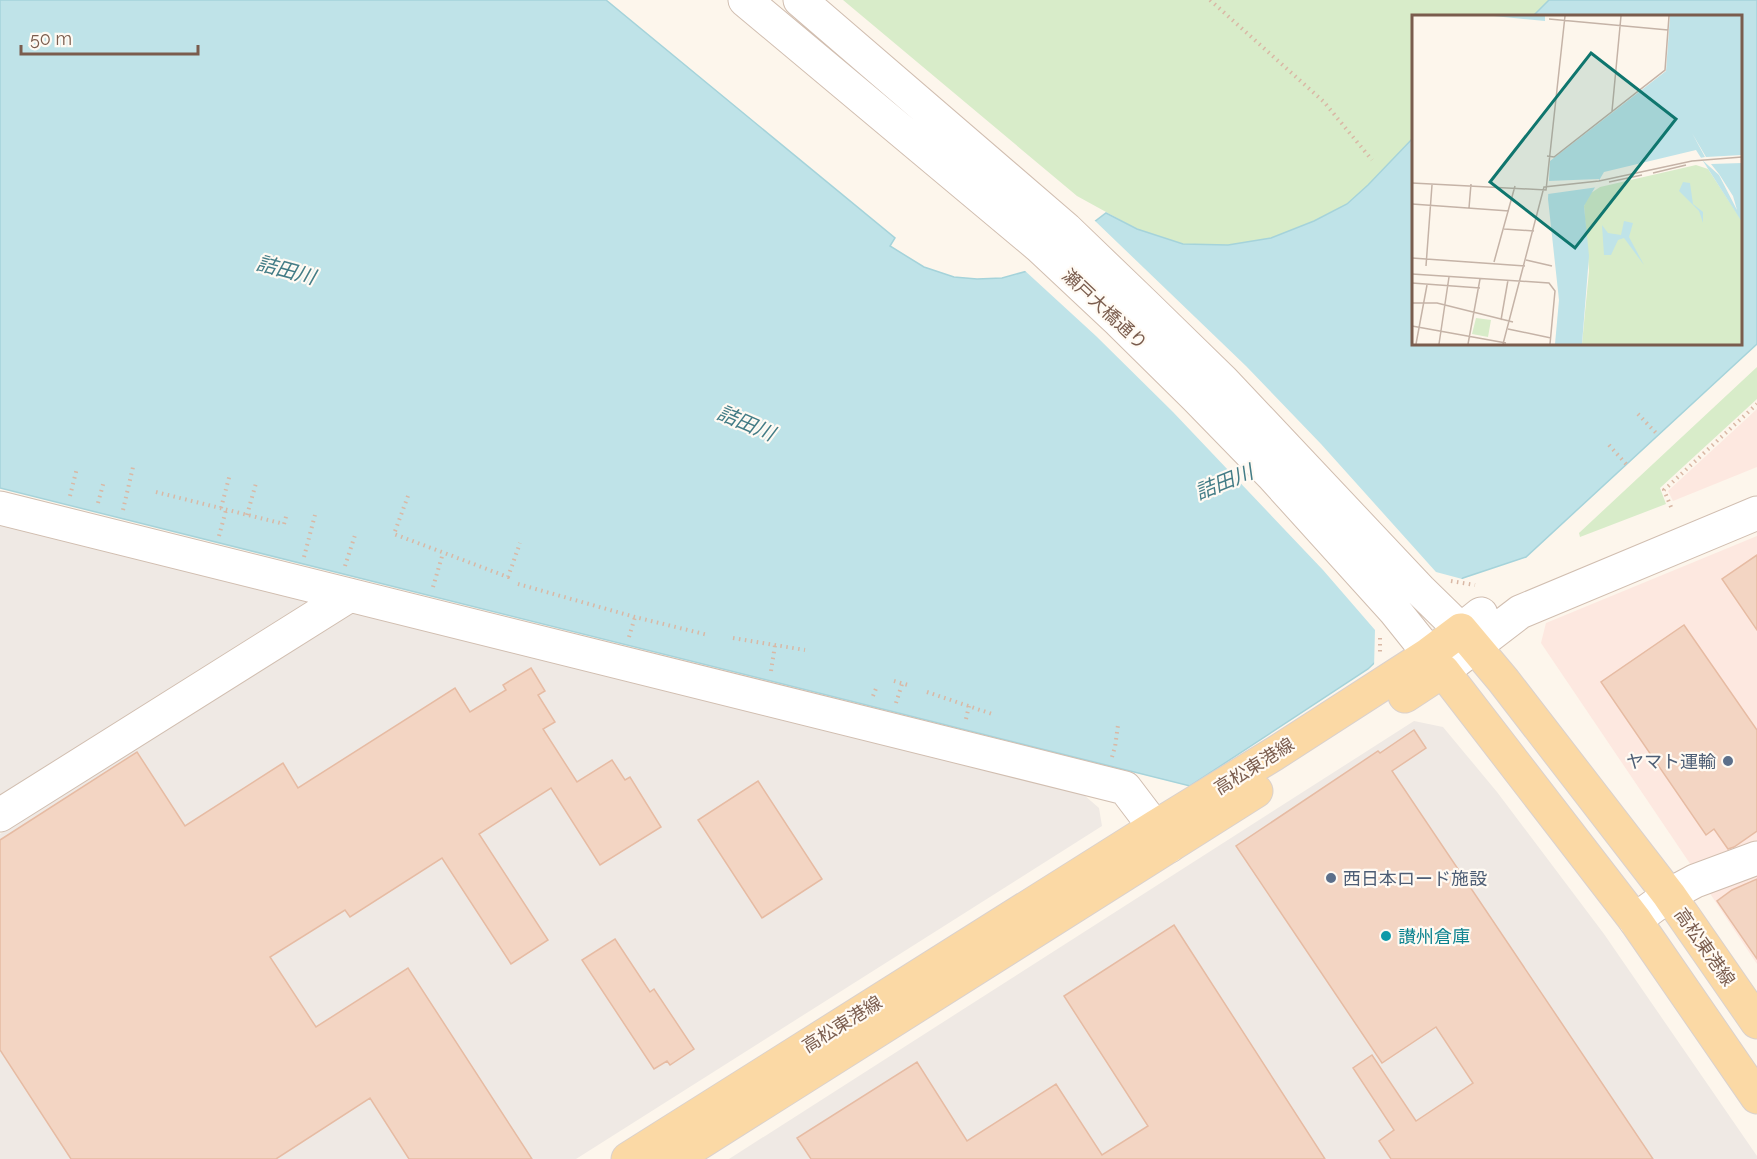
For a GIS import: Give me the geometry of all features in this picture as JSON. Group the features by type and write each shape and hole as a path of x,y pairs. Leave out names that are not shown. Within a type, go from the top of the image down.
{"main road":[{"name":"高松東港線","path":"1460,631 1510,689 1669,895 1757,1022"},
{"name":"高松東港線","path":"674,1159 1162,836 1274,754 1430,655"},
{"path":"1430,655 1635,920 1757,1097"},
{"name":"高松東港線","path":"628,1159 1162,836"}],"street":[{"name":"瀬戸大橋通り","path":"745,0 1039,246 1119,321 1265,468 1381,595 1430,655"},
{"name":"瀬戸大橋通り","path":"800,0 1066,229 1223,381 1460,631"},
{"path":"1430,655 1506,594 1757,489"},
{"path":"0,508 346,585 1125,788 1162,836"},
{"path":"1460,631 1520,612 1757,513"},
{"path":"0,815 346,585"},
{"path":"1635,920 1669,895 1695,881 1757,858"}],"path":[{"path":"1209,0 1324,102 1372,160"},
{"path":"1671,507 1664,490 1757,404"},
{"path":"1638,414 1658,435"},
{"path":"1609,445 1626,465"},
{"path":"121,519 133,466"},
{"path":"68,506 77,468"},
{"path":"221,508 230,474"},
{"path":"96,513 104,481"},
{"path":"247,515 256,483"},
{"path":"156,492 284,524 287,513"},
{"path":"408,496 394,534 508,578 520,543"},
{"path":"217,543 226,510"},
{"path":"302,564 316,511"},
{"path":"346,585 356,532"},
{"path":"430,596 443,553"},
{"path":"518,584 708,635"},
{"path":"627,645 635,617"},
{"path":"733,638 805,650"},
{"path":"770,681 775,645"},
{"path":"894,681 908,686"},
{"path":"893,712 902,684"},
{"path":"927,692 995,715"},
{"path":"1110,766 1118,725"}],"shaded area":[{"path":"1757,409 1757,467 1673,501 1668,491"},
{"path":"0,525 318,603 0,809"},
{"path":"1757,536 1757,847 1695,871 1541,643 1546,623"},
{"path":"344,609 1084,795 1099,808 1102,826 576,1159 0,1159 0,834"},
{"path":"1414,721 1443,727 1497,792 1604,934 1757,1159 729,1159"},
{"path":"1757,869 1757,964 1707,889"}],"green space":[{"path":"843,0 1549,0 1534,15 1412,15 1412,139 1347,204 1314,221 1271,238 1228,245 1183,244 1137,229 1077,196"},
{"path":"1757,367 1757,399 1660,488 1666,504 1580,537 1579,533"}],"water":[{"name":"詰田川","path":"0,0 606,0 895,238 890,246 924,267 954,277 1002,278 1031,270 1106,213 1137,229 1183,244 1228,245 1271,238 1314,221 1347,204 1412,139 1412,345 1742,345 1742,15 1534,15 1549,0 1757,0 1757,344 1526,557 1463,578 1368,669 1190,786 0,488"}],"pier":[{"path":"1093,219 1246,366 1321,444 1436,572 1466,580 1374,668 1375,630 1323,570 1173,412 1096,336 1023,269 1029,267"}],"building":[{"path":"1757,555 1757,630 1722,579"},
{"path":"1684,625 1757,730 1757,831 1728,849 1714,829 1706,835 1601,682"},
{"path":"531,668 545,691 538,695 555,722 543,729 577,782 612,760 625,780 630,777 661,827 600,865 551,788 479,834 548,940 511,964 442,858 350,917 345,910 270,957 316,1027 408,968 532,1159 409,1159 370,1098 276,1159 71,1159 0,1050 0,840 137,752 185,826 283,763 298,788 455,688 470,712 506,690 503,685"},
{"name":"讃州倉庫","path":"1414,730 1426,748 1392,771 1653,1159 1391,1159 1379,1141 1394,1130 1353,1068 1372,1055 1416,1121 1473,1083 1436,1027 1382,1063 1236,846 1378,751 1380,753"},
{"path":"758,781 822,879 762,918 698,820"},
{"path":"1757,879 1757,959 1717,901 1732,890"},
{"path":"1174,925 1325,1159 811,1159 797,1138 917,1062 967,1141 1056,1084 1102,1155 1148,1126 1064,996"},
{"path":"615,939 650,992 654,989 694,1049 670,1065 667,1061 654,1069 582,960"}],"place":[{"name":"ヤマト運輸","path":"1728,761"},
{"name":"西日本ロード施設","path":"1331,878"},
{"name":"讃州倉庫","path":"1386,936"}]}
